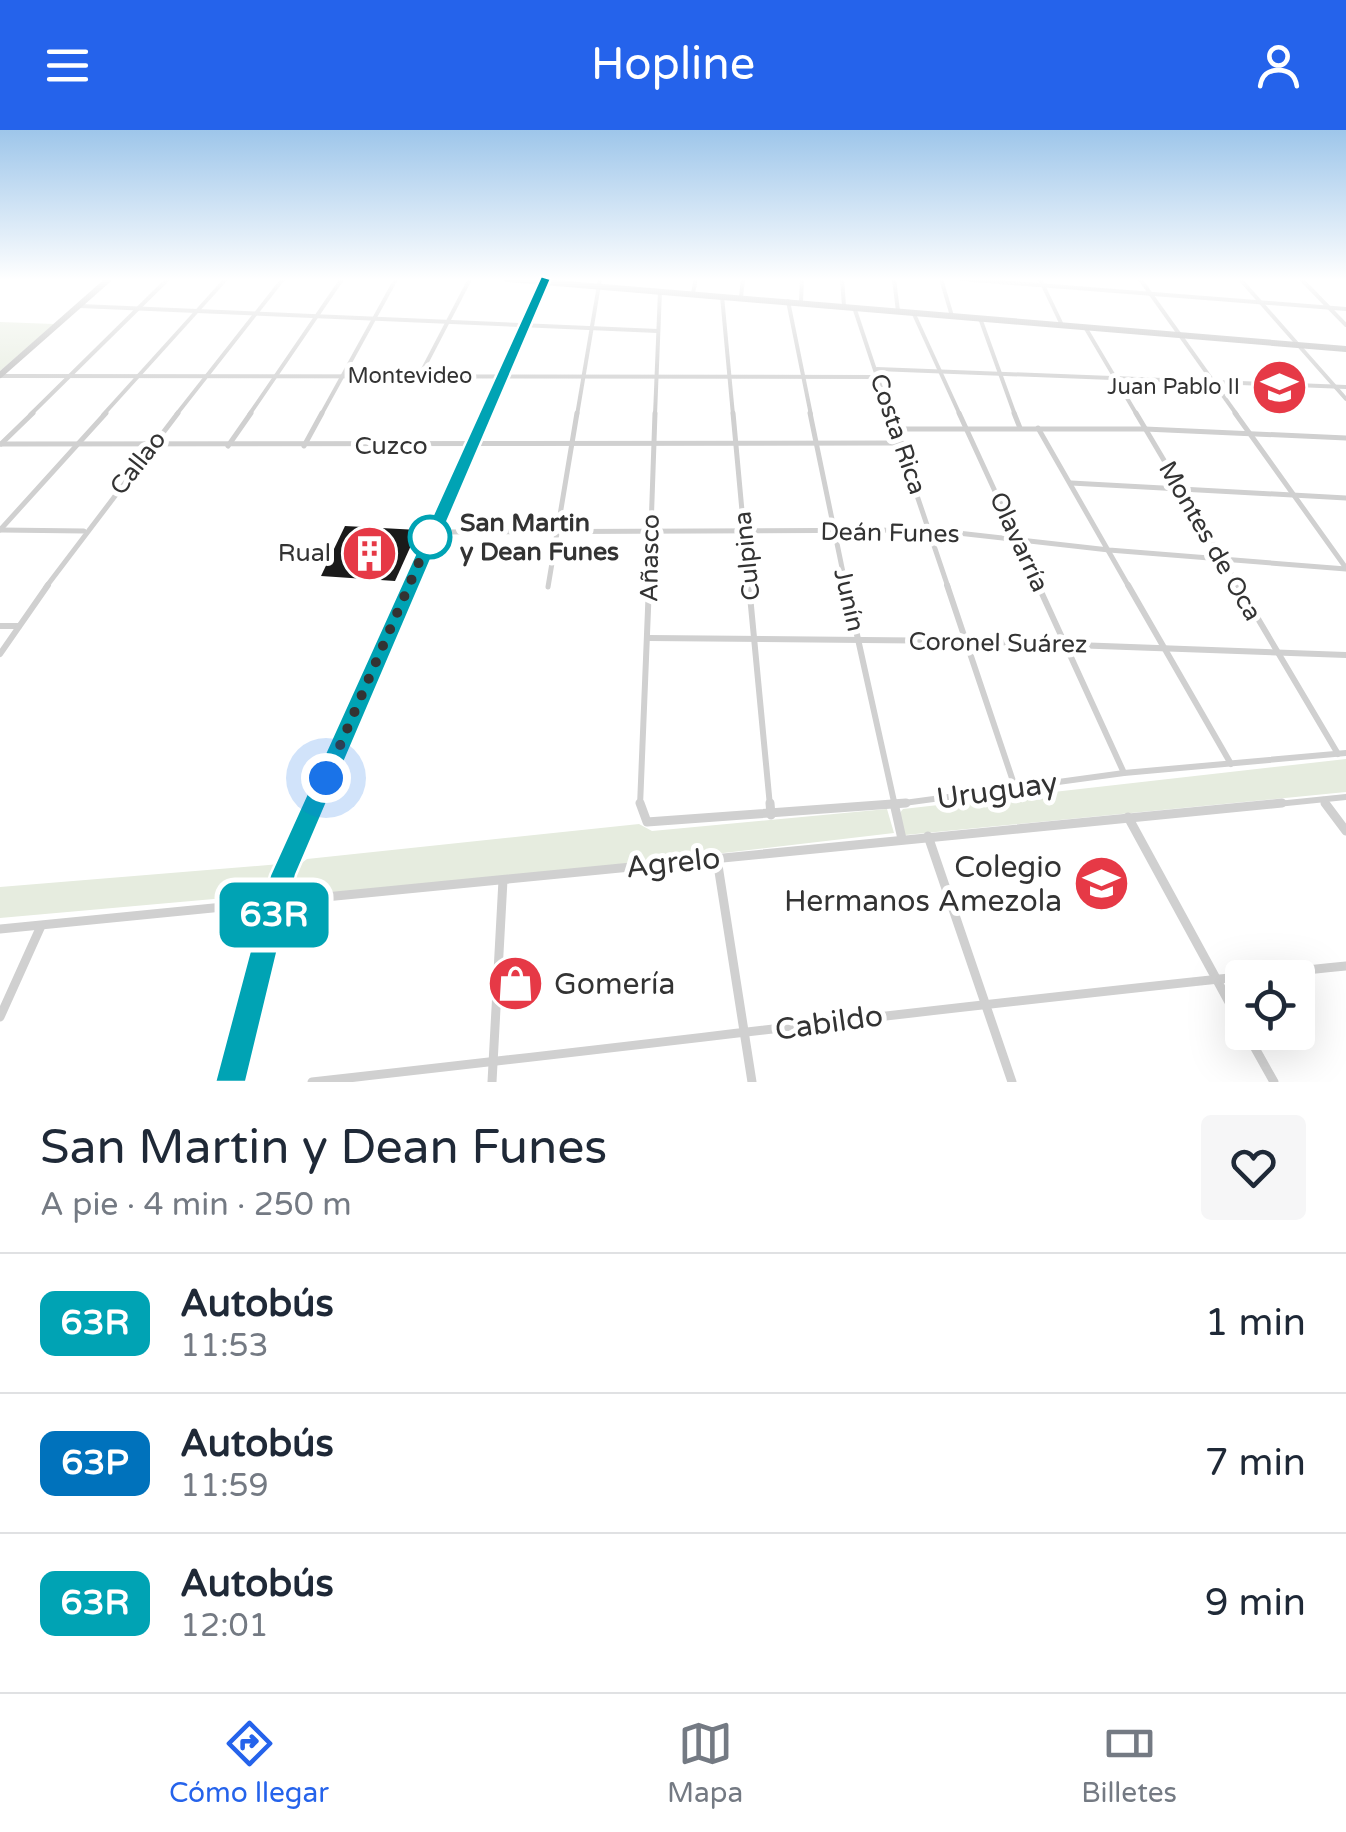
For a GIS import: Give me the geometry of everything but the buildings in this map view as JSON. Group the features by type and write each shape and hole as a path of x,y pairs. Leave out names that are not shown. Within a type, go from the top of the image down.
{"main road":[{"path":"0,376 59,323"},
{"path":"1044,323 1346,348"},
{"path":"230,1082 283,875 524,326"}],"street":[{"path":"1,444 124,323"},
{"path":"0,530 184,323"},
{"name":"Callao","path":"0,654 85,531 248,323"},
{"path":"228,446 311,323"},
{"path":"304,446 372,323"},
{"path":"419,377 447,323"},
{"path":"475,323 658,330"},
{"path":"548,587 591,323"},
{"name":"Añasco","path":"647,822 640,808 658,323"},
{"name":"Culpina","path":"725,323 770,815"},
{"name":"Junín","path":"792,323 902,839"},
{"name":"Costa Rica","path":"860,323 1016,790"},
{"name":"Olavarría","path":"919,323 1124,772"},
{"path":"982,323 1020,428"},
{"path":"1169,323 1346,568"},
{"path":"1279,323 1346,399"},
{"name":"Montes de Oca","path":"1084,327 1274,650 1342,754"},
{"name":"Montevideo","path":"0,376 802,377 941,370 1346,388"},
{"path":"896,428 1145,429 1346,438"},
{"path":"1038,428 1231,764"},
{"name":"Cuzco","path":"1,444 902,444"},
{"path":"1071,482 1346,498"},
{"path":"0,530 85,531"},
{"name":"Deán Funes","path":"432,532 930,530 1108,550 1346,568"},
{"path":"0,626 19,626"},
{"name":"Coronel Suárez","path":"649,638 965,641 1346,655"},
{"name":"Uruguay","path":"647,822 894,805 1124,772 1342,754"},
{"name":"Agrelo","path":"0,928 1346,797"},
{"path":"1322,800 1346,832"},
{"path":"1128,817 1225,995"},
{"path":"928,836 1012,1082"},
{"path":"717,859 752,1082"},
{"path":"492,1082 503,880"},
{"path":"0,1017 42,925"},
{"name":"Cabildo","path":"312,1082 744,1034 983,1002 1346,966"},
{"path":"1256,1050 1274,1082"}],"shaded area":[{"path":"0,323 54,324 0,371"},
{"path":"1346,759 1346,792 905,835 899,814 903,809"},
{"path":"887,809 894,833 291,897 283,891 289,873 307,859 639,824 652,831"},
{"path":"280,864 269,894 0,918 0,887"}],"bus line":[{"name":"63R","path":"230,1082 283,875 525,323"}],"place":[{"name":"Juan Pablo II","path":"1279,387"},
{"name":"San Martin y Dean Funes","path":"430,537"},
{"name":"Rual","path":"370,553"},
{"name":"Colegio Hermanos Amezola","path":"1101,884"},
{"name":"Gomería","path":"515,984"}],"route":[{"path":"326,778 432,532 430,537"}]}
